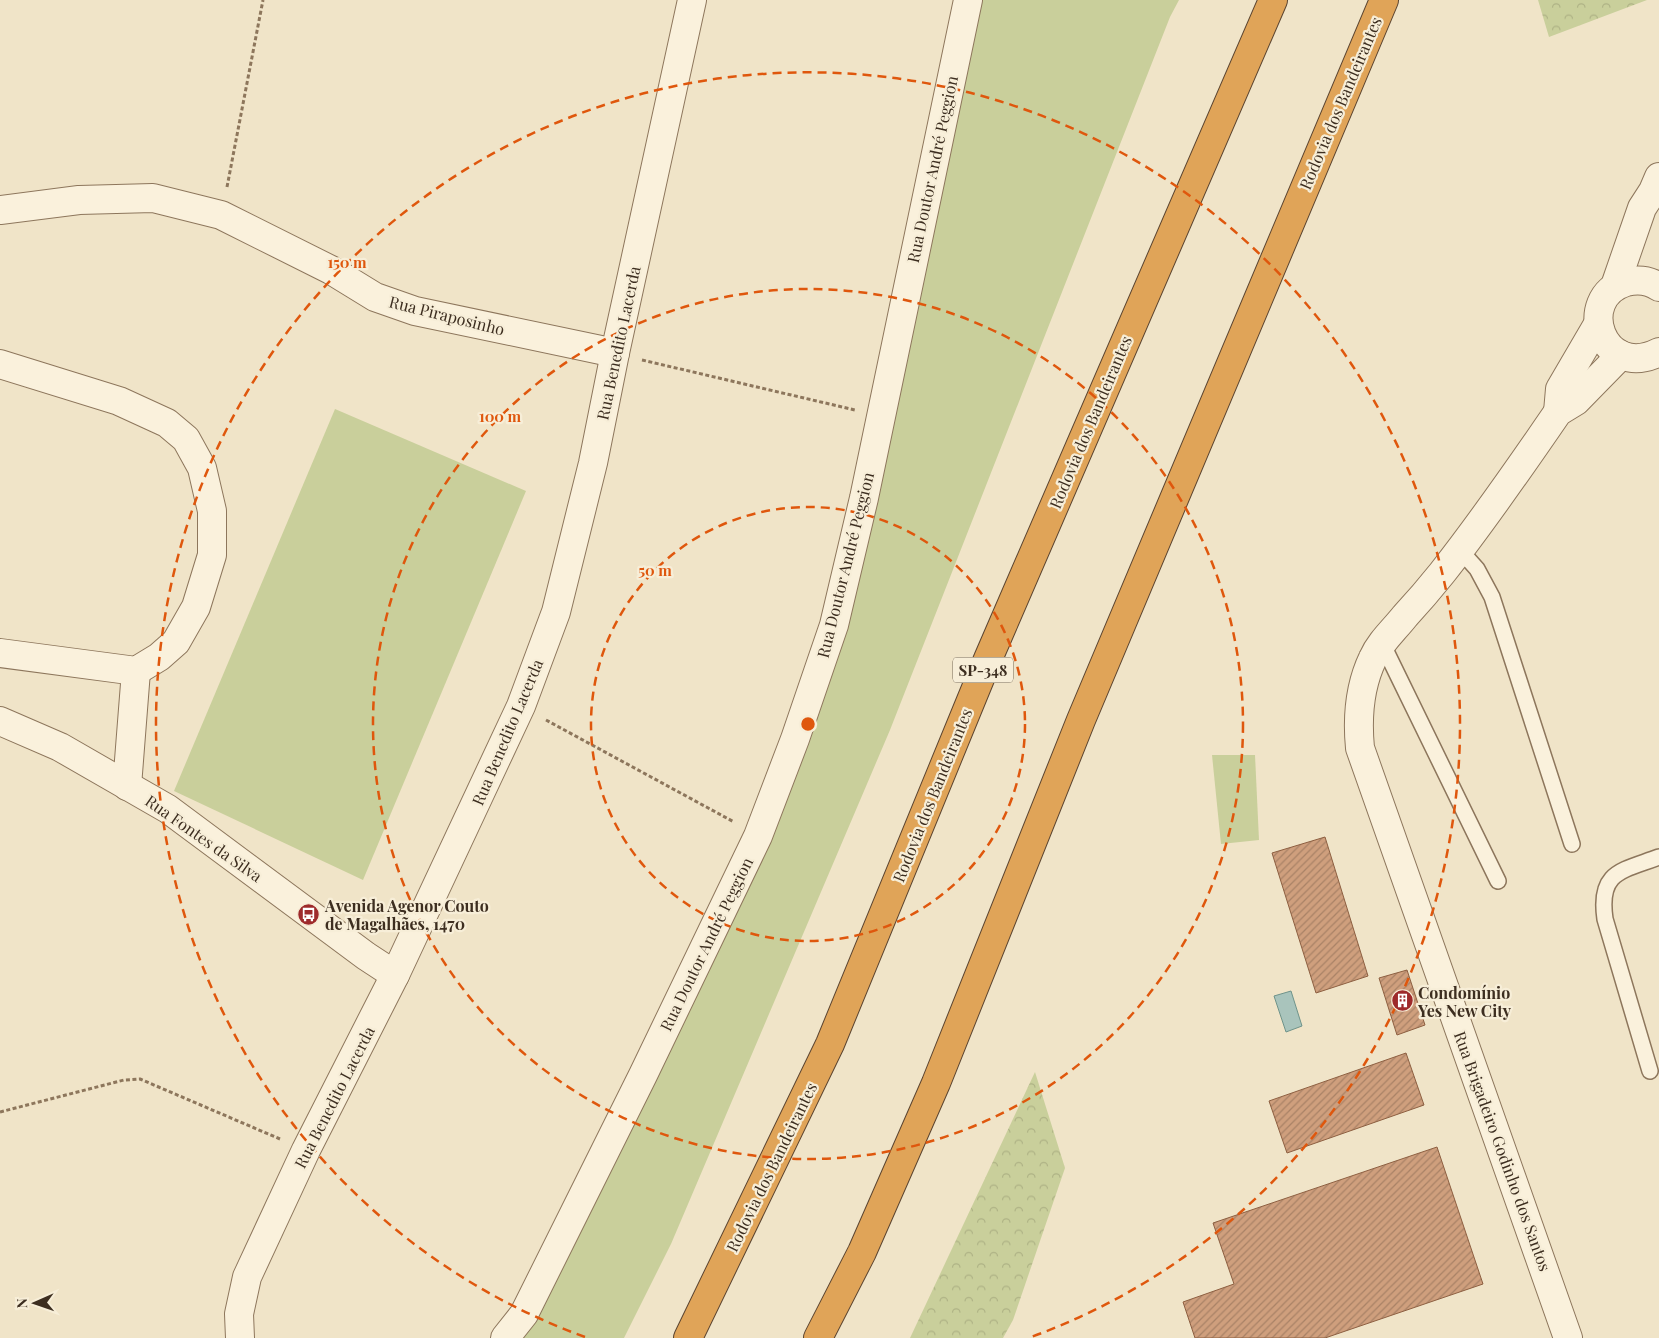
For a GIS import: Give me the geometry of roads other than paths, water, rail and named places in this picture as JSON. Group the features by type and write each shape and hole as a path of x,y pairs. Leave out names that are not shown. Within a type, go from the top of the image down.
{"highway":[{"name":"Rodovia dos Bandeirantes","path":"688,1338 830,1044 988,659 1273,0"},
{"name":"Rodovia dos Bandeirantes","path":"818,1338 862,1252 936,1083 1081,720 1384,0"}],"street":[{"name":"Rua Benedito Lacerda","path":"240,1338 238,1314 247,1277 306,1150 395,975 522,706 556,612 593,463 692,0"},
{"name":"Rua Doutor André Peggion","path":"505,1338 524,1314 643,1074 758,836 795,739 834,625 864,498 968,0"},
{"path":"1615,286 1642,208 1657,192"},
{"name":"Rua Piraposinho","path":"0,210 79,200 153,198 221,215 331,270 375,297 407,308 615,353"},
{"path":"1615,286 1642,280 1652,282 1659,287"},
{"name":"Rua Brigadeiro Godinho dos Santos","path":"1558,412 1560,389 1598,324 1599,309 1605,296 1615,286"},
{"path":"1598,324 1603,338 1610,349 1621,355 1637,359 1655,358"},
{"name":"Rua Brigadeiro Godinho dos Santos","path":"1568,1338 1360,748 1359,708 1362,689 1373,658 1382,643 1422,598 1460,550 1558,412 1576,401 1621,355"},
{"path":"0,364 119,401 167,423 186,439 202,468 212,511 212,555 196,607 176,642 159,657 136,671 0,653"},
{"path":"127,786 136,671"},
{"name":"Rua Fontes da Silva","path":"0,721 60,747 168,809 366,956 395,975"}],"lane":[{"path":"1460,550 1477,569 1492,597 1572,844"},
{"path":"1382,643 1498,881"},
{"path":"1650,1071 1605,919 1603,905 1605,888 1616,873 1659,857"}],"water":[{"path":"1291,991 1302,1026 1286,1032 1274,996"}],"place":[{"name":"Avenida Agenor Couto de Magalhães, 1470","path":"309,914"},
{"name":"Condomínio Yes New City","path":"1402,1001"}]}
